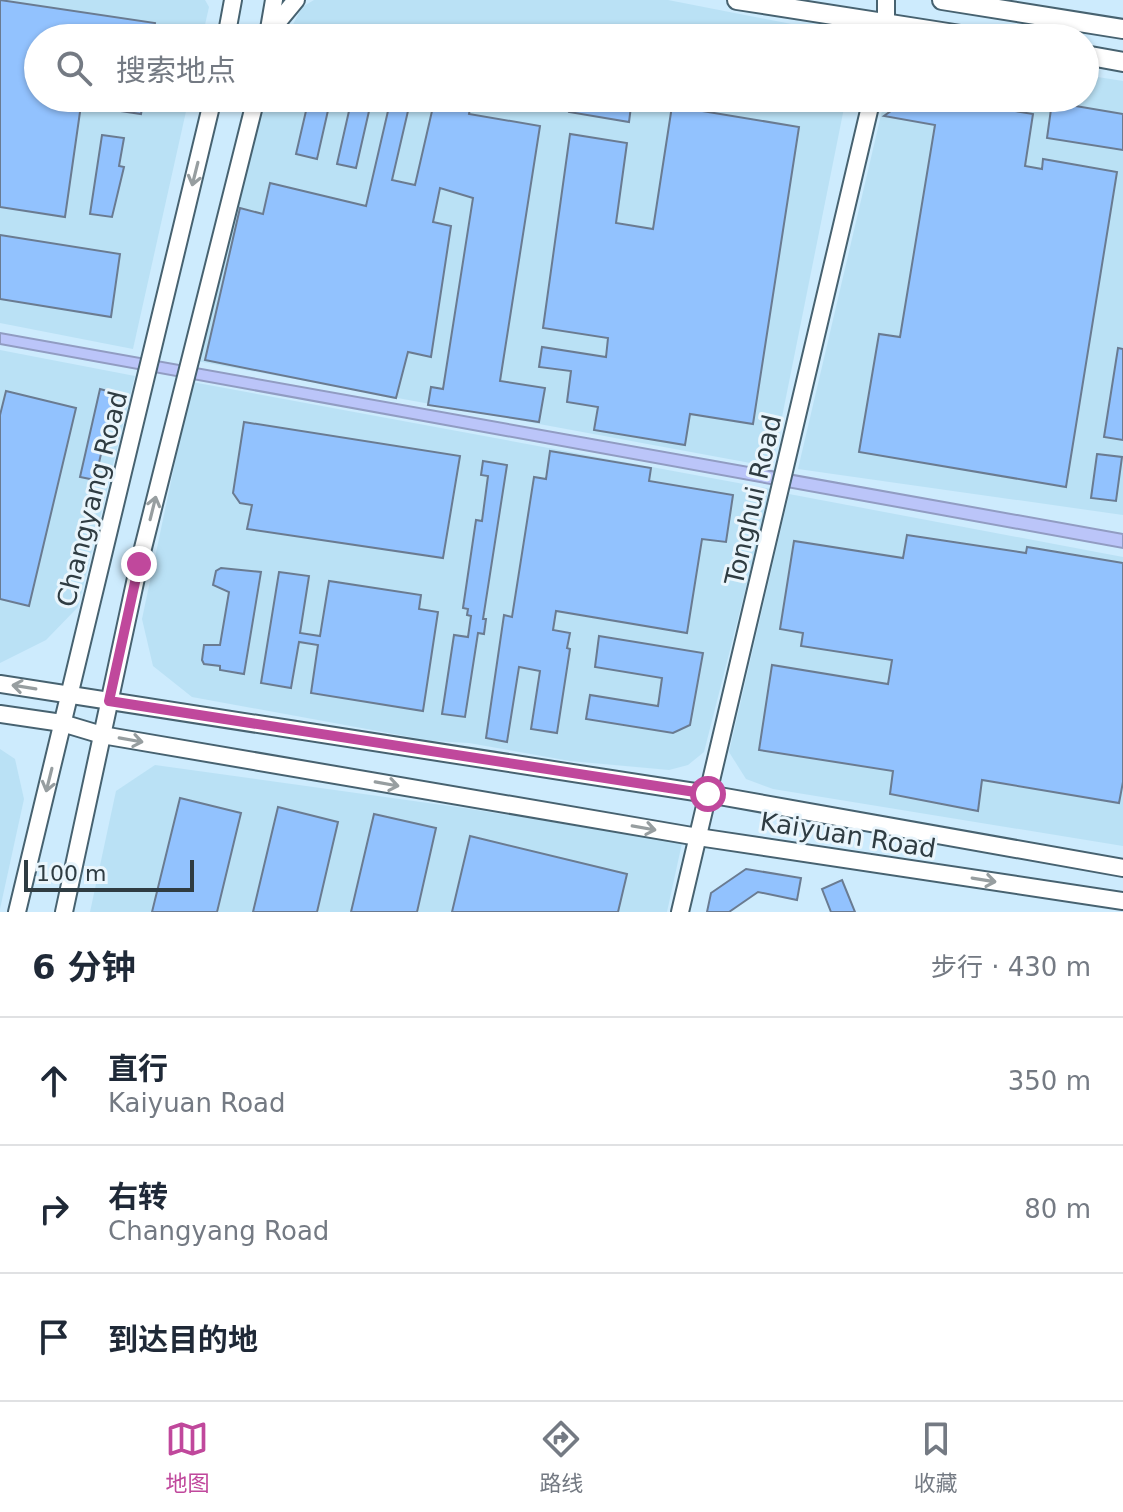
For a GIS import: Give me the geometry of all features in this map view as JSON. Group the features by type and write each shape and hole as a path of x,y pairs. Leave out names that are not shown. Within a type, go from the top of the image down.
{"main road":[{"path":"223,0 226,24"},
{"path":"228,24 233,0"},
{"path":"269,24 274,0"},
{"path":"277,24 296,0"},
{"path":"737,0 857,24"},
{"path":"886,0 887,24"},
{"path":"942,0 1092,24"},
{"path":"1099,25 1123,29"},
{"path":"1099,58 1123,62"},
{"name":"Changyang Road","path":"17,912 210,112"},
{"path":"64,912 139,564 252,112"},
{"name":"Tonghui Road","path":"680,912 869,112"},
{"name":"Kaiyuan Road","path":"0,684 708,794 1123,868"},
{"name":"Kaiyuan Road","path":"0,714 62,723 102,735 698,837 1123,901"}],"shaded area":[{"path":"0,0 205,0 209,7 205,24 24,24 24,112 186,112 133,349 0,323"},
{"path":"314,0 668,0 791,24 293,24 302,7"},
{"path":"1099,77 1123,81 1123,515 798,469 882,112 1099,112"},
{"path":"261,112 843,112 772,467 197,361"},
{"path":"0,350 135,376 78,607 46,640 0,663"},
{"path":"192,382 771,489 704,752 688,765 669,770 570,761 469,743 432,741 192,697 153,666 142,619"},
{"path":"789,494 1123,557 1123,846 773,789 746,779 729,752"},
{"path":"0,749 15,759 24,799 0,909"},
{"path":"155,765 464,808 682,843 667,912 90,912 116,791"}],"water":[{"path":"0,333 1123,534 1123,548 0,344"}],"building":[{"path":"0,0 155,23 24,24 24,112 80,112 65,217 0,207"},
{"path":"1099,110 1123,114 1123,150 1047,138 1051,112"},
{"path":"306,112 328,112 317,159 296,154"},
{"path":"349,112 369,112 356,168 337,164"},
{"path":"388,112 408,112 392,180 415,185 432,112 469,112 540,126 500,381 545,388 539,422 428,405 431,387 443,389 473,198 440,188 433,222 451,226 431,357 408,352 396,398 205,360 240,208 263,214 270,183 366,206"},
{"path":"569,112 630,112 629,122"},
{"path":"671,112 708,112 799,127 753,424 690,414 685,445 594,430 598,407 567,402 571,371 539,367 542,347 606,357 608,338 543,328 570,134 627,143 616,223 653,229"},
{"path":"890,112 1033,114 1025,166 1042,169 1043,159 1117,172 1066,487 859,452 879,334 900,337 935,125 884,116"},
{"path":"102,135 124,138 119,166 124,167 112,217 90,214"},
{"path":"0,235 120,254 111,317 0,299"},
{"path":"1118,348 1123,349 1123,440 1104,437"},
{"path":"100,389 115,393 95,480 80,477"},
{"path":"6,391 76,408 29,606 0,599 0,415"},
{"path":"244,422 460,456 443,558 247,529 252,505 240,503 233,493"},
{"path":"550,451 651,468 649,481 733,495 726,542 702,539 687,633 556,611 553,630 570,633 557,733 531,729 540,671 519,667 507,742 486,738 504,615 512,617 534,477 546,479"},
{"path":"1097,454 1122,457 1116,501 1091,498"},
{"path":"483,461 507,465 483,619 486,619 484,634 478,633 465,717 442,714 454,635 468,637 471,616 467,615 468,609 463,608 476,520 482,521 488,476 481,475"},
{"path":"907,535 1026,553 1027,547 1123,563 1123,782 1119,803 982,780 978,811 890,794 893,771 759,750 772,665 888,684 892,660 801,646 803,633 780,629 794,541 903,558"},
{"path":"221,568 261,572 244,674 220,670 220,666 204,664 202,660 204,645 220,645 229,592 213,585 216,571"},
{"path":"279,572 309,576 300,633 320,636 329,581 421,595 419,609 438,612 423,711 311,693 318,645 299,642 291,688 261,683"},
{"path":"599,636 703,653 690,725 673,733 586,719 590,695 658,706 662,678 595,667"},
{"path":"180,798 241,813 217,912 152,912"},
{"path":"278,807 338,822 317,912 253,912"},
{"path":"374,814 436,828 417,912 351,912"},
{"path":"470,836 627,874 618,912 452,912"},
{"path":"746,869 801,878 797,900 758,892 729,912 707,912 711,893"},
{"path":"842,880 855,912 831,912 822,889"}],"route":[{"path":"139,564 109,701 708,794"}]}
